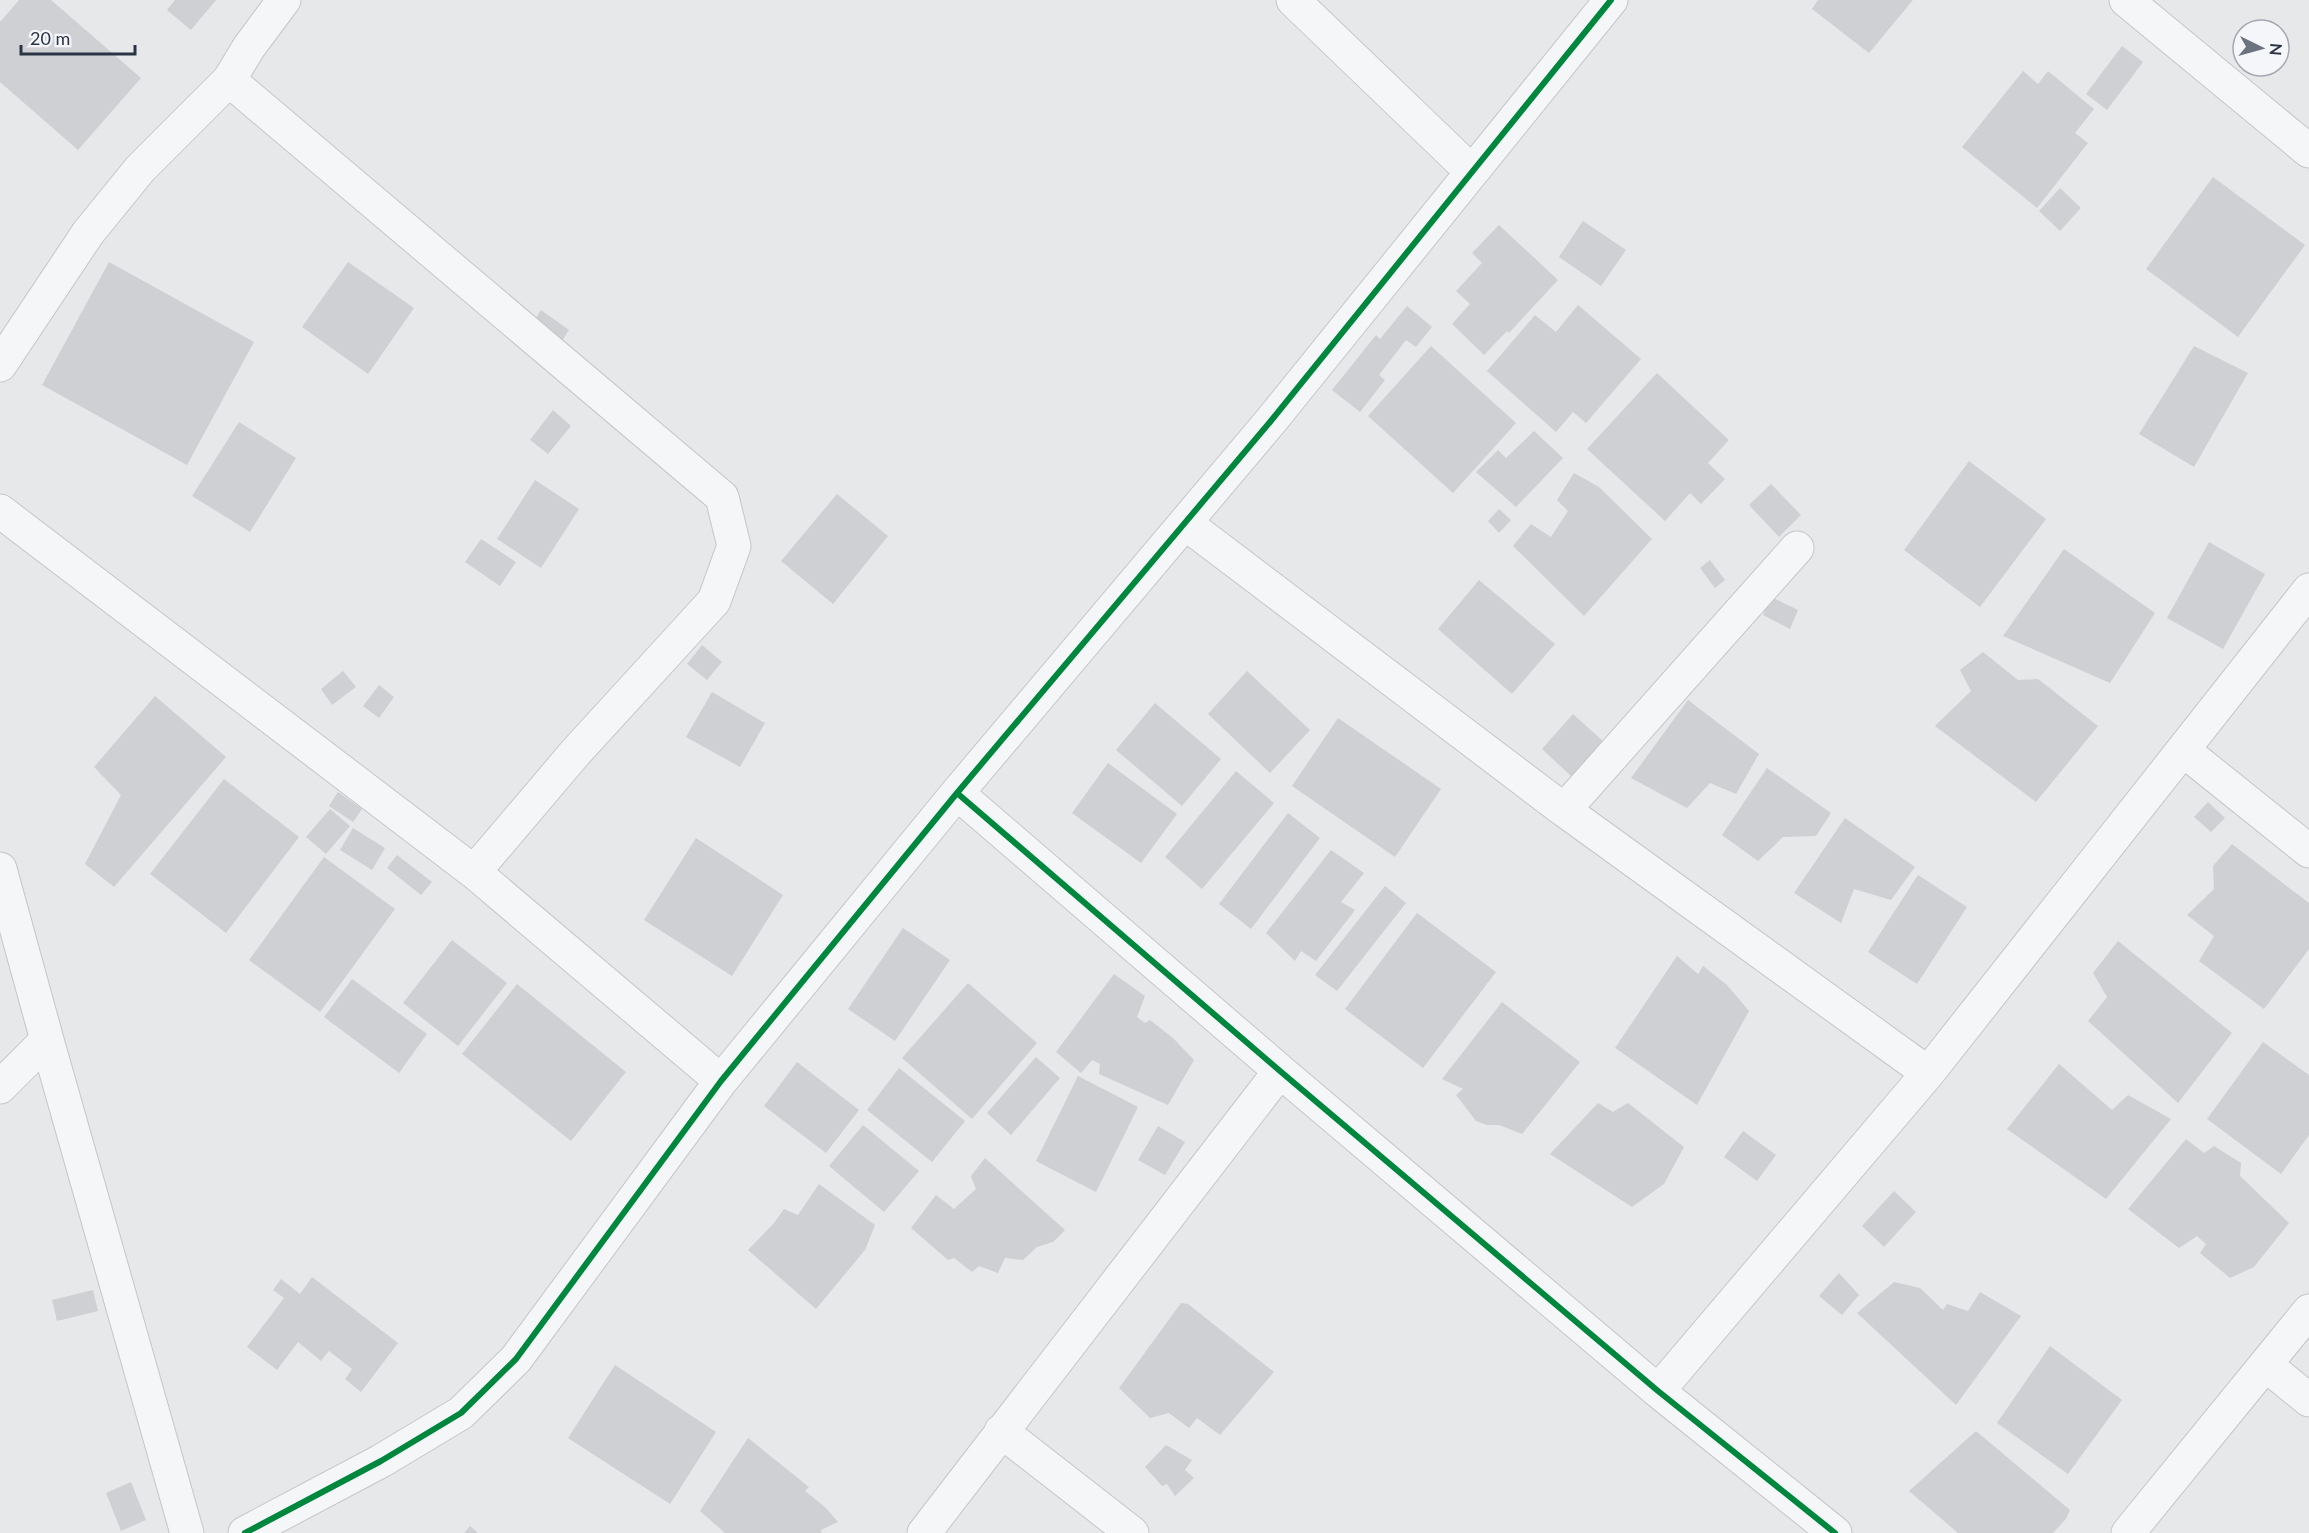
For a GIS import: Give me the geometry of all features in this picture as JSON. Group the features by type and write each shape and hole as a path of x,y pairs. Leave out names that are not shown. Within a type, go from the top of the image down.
{"street":[{"path":"0,365 88,232 140,169 229,80 249,47 284,0"},
{"path":"1293,0 1471,171"},
{"path":"245,1533 381,1461 461,1413 516,1359 721,1081 957,793 1270,422 1611,0"},
{"path":"2126,0 2309,151"},
{"path":"229,80 722,497 734,546 714,601 575,753 474,872"},
{"path":"0,511 474,872 721,1081"},
{"path":"1185,523 1564,810 1928,1073"},
{"path":"1564,810 1797,548"},
{"path":"1658,1391 1928,1073 2309,590"},
{"path":"2183,750 2309,851"},
{"path":"957,793 1280,1071 1658,1391 1835,1533"},
{"path":"0,869 188,1533"},
{"path":"0,1087 47,1040"},
{"path":"924,1533 1280,1071"},
{"path":"2128,1533 2309,1311"},
{"path":"2266,1365 2309,1400"},
{"path":"1002,1431 1132,1533"}],"building":[{"path":"19,0 51,0 141,78 78,150 0,82 0,22"},
{"path":"175,0 216,0 191,30 167,10"},
{"path":"1818,0 1913,0 1869,53 1812,9"},
{"path":"2122,46 2143,62 2107,110 2086,94"},
{"path":"2023,71 2038,84 2048,71 2094,109 2075,133 2088,143 2037,208 1962,147"},
{"path":"2213,177 2305,245 2238,337 2146,269"},
{"path":"2060,188 2081,208 2060,231 2039,211"},
{"path":"1583,221 1626,250 1601,286 1559,257"},
{"path":"1499,225 1558,280 1509,333 1507,331 1484,355 1452,324 1470,304 1456,291 1482,263 1472,253"},
{"path":"109,262 254,342 187,465 42,385"},
{"path":"348,262 414,308 368,374 302,327"},
{"path":"1578,305 1641,359 1586,423 1573,412 1556,432 1487,371 1535,315 1556,332"},
{"path":"1407,306 1432,327 1416,347 1406,340 1379,375 1385,380 1360,412 1332,390 1376,335 1380,339"},
{"path":"541,310 569,330 562,341 534,321"},
{"path":"1431,346 1516,423 1453,493 1368,416"},
{"path":"2194,346 2248,373 2194,467 2139,434"},
{"path":"1657,373 1729,440 1708,463 1725,479 1701,504 1690,493 1665,521 1587,449"},
{"path":"553,410 571,426 548,454 530,440"},
{"path":"239,422 296,458 250,532 192,496"},
{"path":"1534,431 1563,458 1516,507 1476,472 1498,450 1506,458"},
{"path":"1969,461 2046,519 1980,607 1904,550"},
{"path":"1574,473 1599,487 1652,539 1584,616 1513,546 1531,524 1551,537 1568,511 1557,500"},
{"path":"535,480 579,509 541,568 497,539"},
{"path":"1771,484 1801,515 1779,537 1749,505"},
{"path":"837,494 888,536 833,604 781,561"},
{"path":"1499,509 1511,520 1499,533 1488,521"},
{"path":"481,539 516,562 500,586 465,562"},
{"path":"2209,542 2265,574 2223,649 2167,618"},
{"path":"2064,549 2155,613 2110,683 2003,636"},
{"path":"1710,560 1725,580 1715,588 1700,568"},
{"path":"1479,580 1555,644 1512,694 1438,629"},
{"path":"1771,597 1798,610 1790,629 1763,615"},
{"path":"702,645 722,662 707,680 687,664"},
{"path":"1983,652 2018,680 2038,679 2098,726 2036,802 1935,726 1971,691 1960,670"},
{"path":"343,671 356,687 332,705 321,689"},
{"path":"1247,671 1310,730 1270,773 1208,714"},
{"path":"379,685 394,697 379,718 363,706"},
{"path":"712,692 765,723 740,767 686,737"},
{"path":"155,696 226,757 114,887 85,864 121,795 94,767"},
{"path":"1688,700 1759,754 1736,794 1710,783 1687,808 1631,778"},
{"path":"1155,703 1221,759 1182,806 1116,750"},
{"path":"1573,714 1604,742 1572,777 1542,749"},
{"path":"1338,718 1441,789 1395,857 1292,786"},
{"path":"1108,763 1177,814 1141,863 1072,813"},
{"path":"1767,768 1831,813 1816,836 1783,837 1758,861 1722,835"},
{"path":"1236,771 1274,803 1202,889 1165,857"},
{"path":"224,779 299,837 226,933 150,874"},
{"path":"338,792 362,809 353,822 329,806"},
{"path":"2208,802 2225,818 2211,832 2194,817"},
{"path":"330,809 350,826 326,854 306,837"},
{"path":"1288,813 1320,838 1251,929 1219,904"},
{"path":"1845,818 1915,867 1891,900 1854,889 1841,923 1794,893"},
{"path":"353,828 385,848 372,870 340,850"},
{"path":"696,838 783,895 732,976 644,920"},
{"path":"2232,844 2309,903 2309,949 2264,1009 2199,961 2214,936 2187,915 2214,889 2213,866"},
{"path":"1331,850 1364,873 1341,902 1355,910 1316,961 1301,951 1295,961 1266,933"},
{"path":"397,855 432,882 421,895 387,868"},
{"path":"324,857 395,909 320,1012 249,960"},
{"path":"1918,875 1967,907 1917,984 1868,952"},
{"path":"1385,886 1406,903 1337,991 1315,975"},
{"path":"1417,913 1496,972 1423,1068 1345,1009"},
{"path":"903,928 950,960 895,1041 848,1009"},
{"path":"452,940 507,983 458,1046 403,1003"},
{"path":"2118,941 2232,1033 2178,1103 2088,1021 2107,997 2093,973"},
{"path":"1677,956 1698,974 1703,966 1727,985 1749,1011 1697,1105 1615,1048"},
{"path":"1114,974 1145,996 1137,1017 1145,1023 1150,1020 1173,1038 1194,1060 1168,1105 1099,1074 1100,1064 1092,1060 1081,1073 1056,1052"},
{"path":"352,979 427,1034 399,1073 324,1017"},
{"path":"968,983 1037,1043 972,1119 902,1058"},
{"path":"517,984 626,1072 571,1141 462,1054"},
{"path":"1502,1002 1580,1062 1522,1134 1499,1125 1487,1125 1476,1121 1456,1095 1463,1089 1442,1079"},
{"path":"2263,1042 2309,1075 2309,1135 2281,1174 2207,1119"},
{"path":"1036,1057 1060,1078 1011,1135 987,1113"},
{"path":"797,1062 859,1110 826,1153 764,1106"},
{"path":"2059,1064 2112,1110 2128,1095 2171,1119 2106,1199 2007,1129"},
{"path":"899,1068 965,1121 932,1162 867,1110"},
{"path":"1078,1076 1138,1107 1096,1192 1036,1161"},
{"path":"1598,1103 1613,1112 1628,1103 1684,1147 1664,1184 1632,1207 1550,1154"},
{"path":"863,1125 919,1171 884,1212 829,1166"},
{"path":"1158,1126 1185,1142 1165,1175 1138,1160"},
{"path":"1743,1131 1776,1155 1757,1181 1724,1157"},
{"path":"2186,1139 2204,1153 2214,1146 2241,1163 2240,1176 2289,1223 2254,1267 2230,1278 2200,1253 2206,1244 2197,1236 2179,1248 2128,1209"},
{"path":"985,1158 1065,1230 1053,1242 1037,1247 1023,1260 1005,1258 998,1273 979,1266 972,1272 954,1258 948,1260 911,1228 936,1195 954,1209 976,1189 971,1176"},
{"path":"819,1184 875,1225 865,1250 816,1309 748,1250 784,1209 798,1215"},
{"path":"1894,1191 1916,1212 1884,1247 1862,1226"},
{"path":"1839,1273 1859,1295 1842,1315 1819,1296"},
{"path":"312,1277 398,1343 361,1392 345,1379 352,1369 329,1351 321,1361 298,1342 277,1370 247,1347 284,1298 273,1290 281,1279 300,1294"},
{"path":"1894,1282 1920,1288 1943,1310 1947,1304 1968,1311 1980,1292 2021,1316 1956,1405 1857,1313"},
{"path":"93,1290 98,1311 57,1321 52,1300"},
{"path":"1181,1303 1188,1304 1274,1372 1220,1435 1197,1418 1189,1428 1169,1413 1150,1418 1119,1388"},
{"path":"2050,1346 2122,1400 2068,1474 1997,1423"},
{"path":"615,1365 716,1432 670,1504 568,1438"},
{"path":"1976,1431 2070,1510 2066,1519 2053,1533 1958,1533 1909,1491"},
{"path":"748,1438 809,1487 805,1491 825,1507 838,1522 821,1530 821,1533 725,1533 700,1511"},
{"path":"1166,1445 1192,1460 1185,1470 1194,1478 1175,1496 1167,1484 1162,1486 1145,1467"},
{"path":"131,1482 146,1520 121,1531 106,1493"},
{"path":"470,1526 478,1533 464,1533"}],"cycle path":[{"path":"245,1533 381,1461 461,1413 516,1359 721,1081 957,793 1270,422 1611,0"},
{"path":"957,793 1280,1071 1658,1391 1835,1533"}]}
